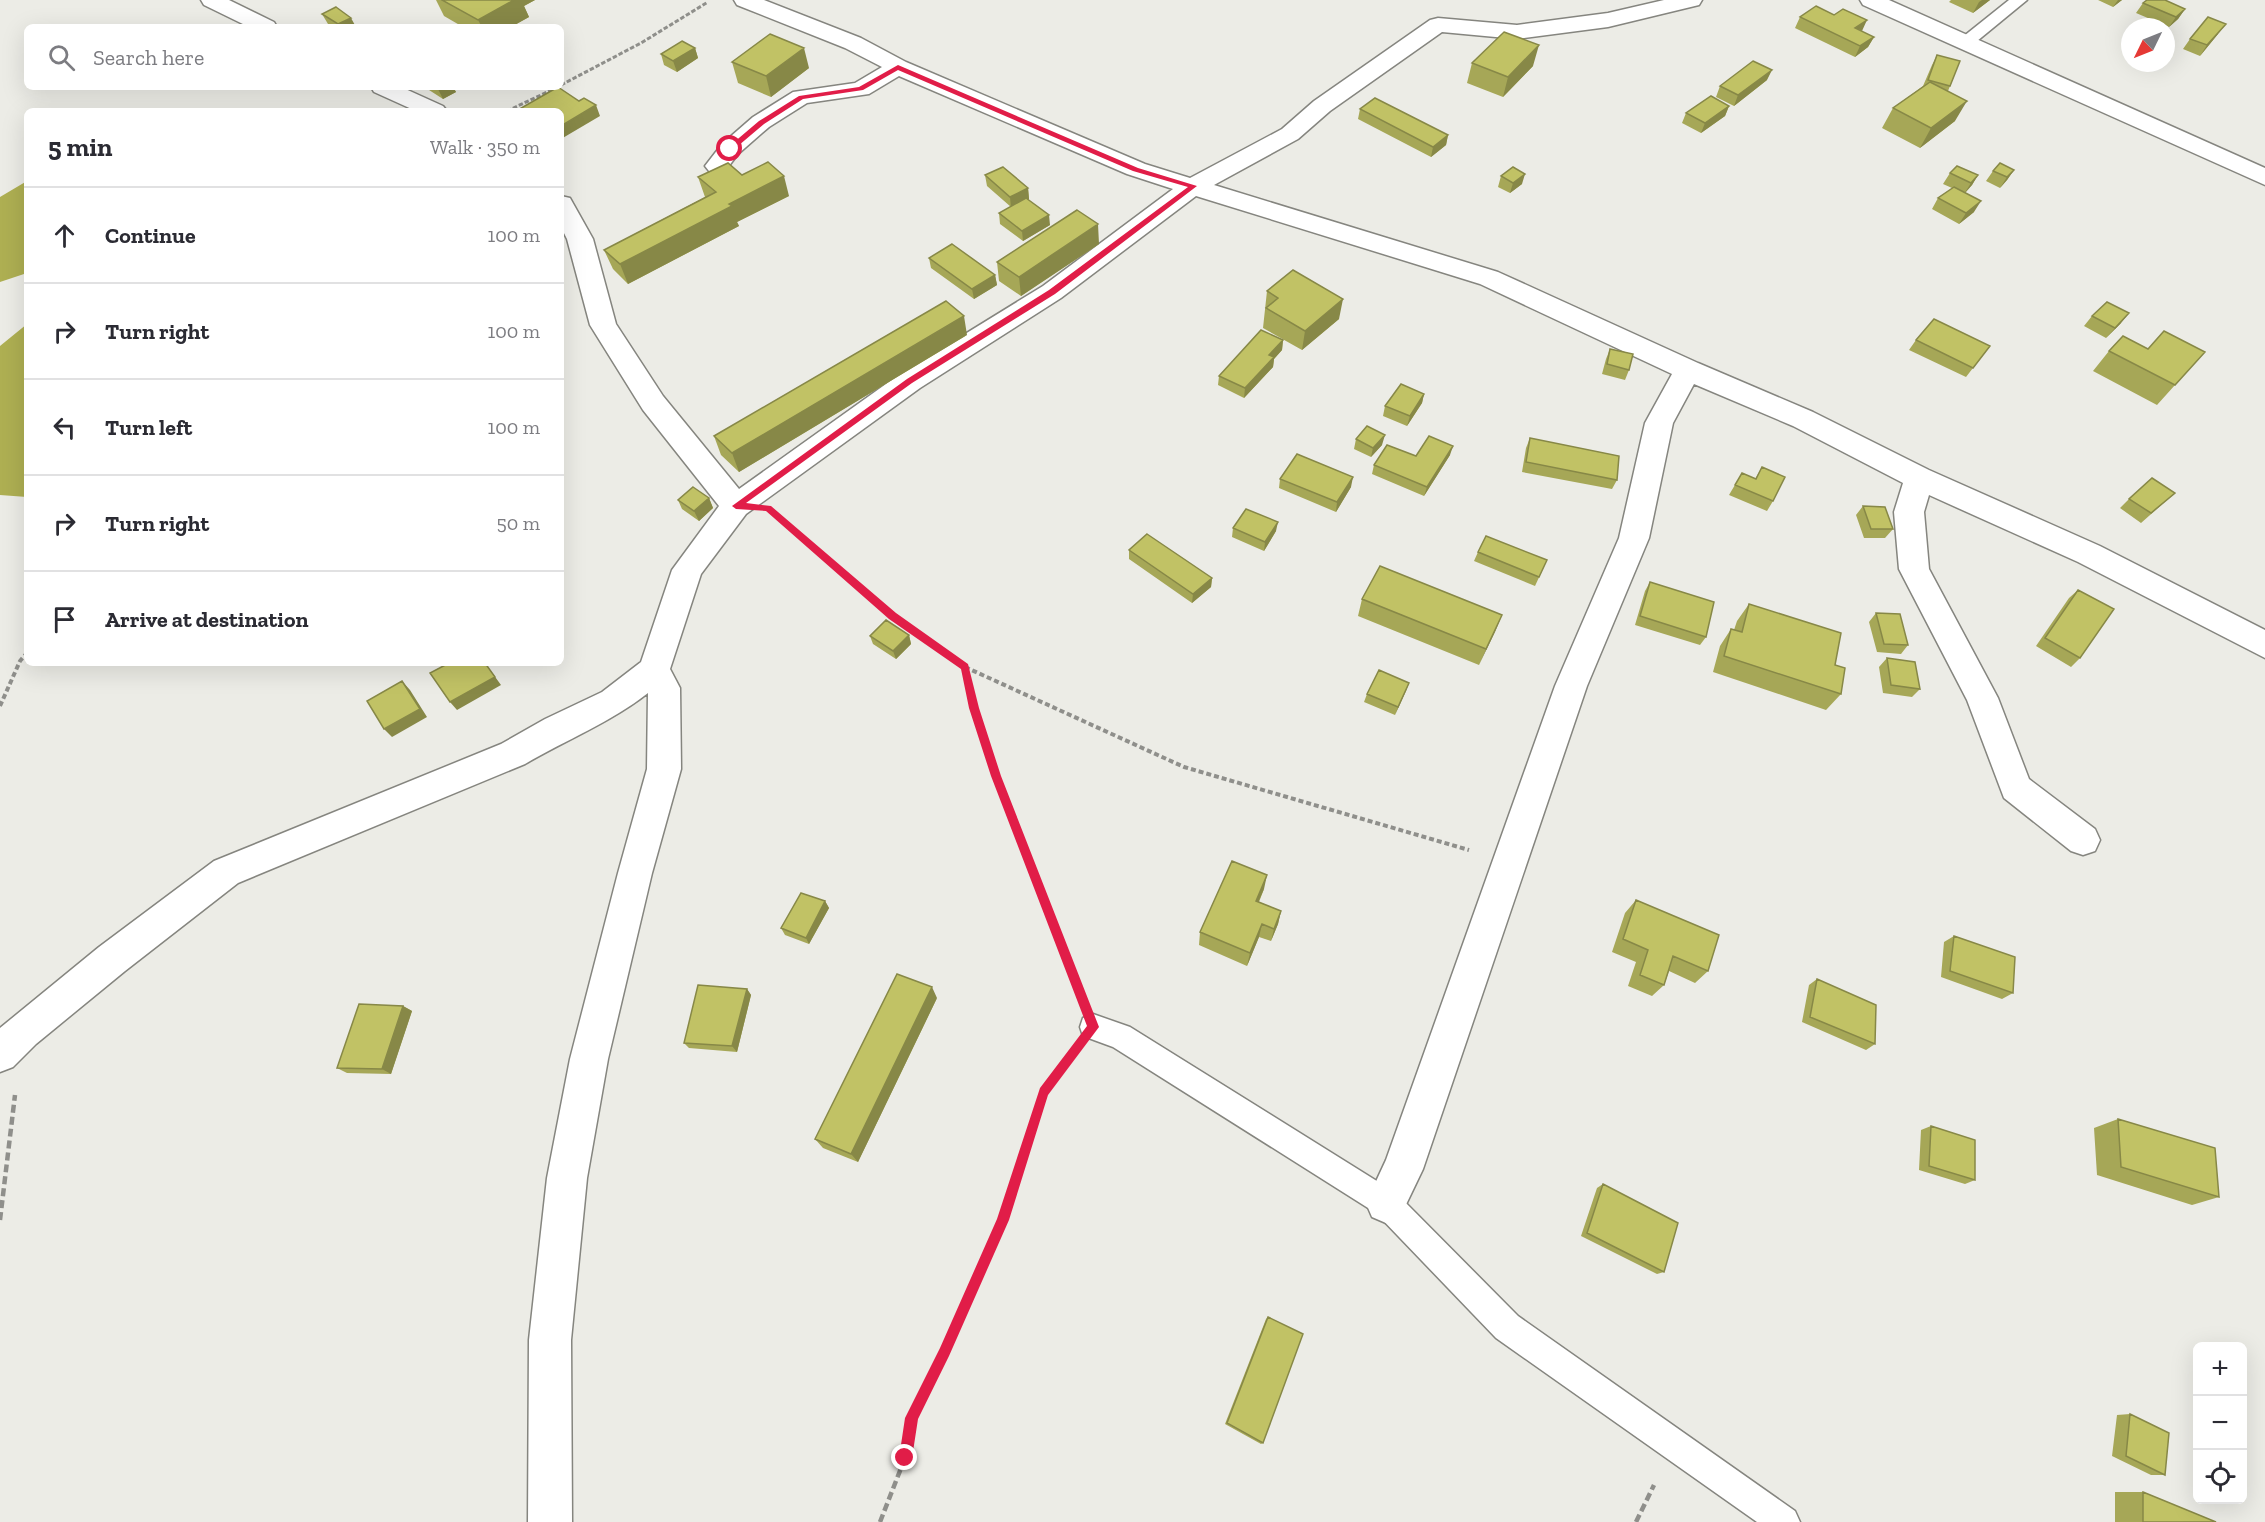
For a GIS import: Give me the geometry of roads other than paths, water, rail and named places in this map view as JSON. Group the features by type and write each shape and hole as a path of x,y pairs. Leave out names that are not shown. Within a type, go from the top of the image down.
{"street":[{"path":"212,0 260,24"},
{"path":"745,0 853,43 898,67 1136,169 1489,278 1688,370 1803,419 1919,478 2089,554 2265,645"},
{"path":"1608,20 1621,0"},
{"path":"0,1054 23,1031 226,872 513,753 556,729 613,702 654,670 687,570 736,506 910,381 1052,292 1193,186 1290,134 1322,106 1438,25 1517,32 1608,20 1691,0"},
{"path":"1871,0 2265,177"},
{"path":"717,166 730,149 761,122 801,97 861,89 898,67"},
{"path":"389,90 428,108"},
{"path":"564,210 580,240 603,325 653,403 736,506"},
{"path":"1386,1203 1403,1169 1571,686 1634,538 1659,423 1688,370"},
{"path":"1919,478 1909,512 1914,569 1982,698 2016,788 2083,840"},
{"path":"550,1522 550,1340 567,1178 589,1059 635,873 664,769 664,688 654,670"}],"lane":[{"path":"1965,43 2019,0"},
{"path":"1093,1027 1120,1036 1386,1203 1507,1327 1784,1522"}]}
